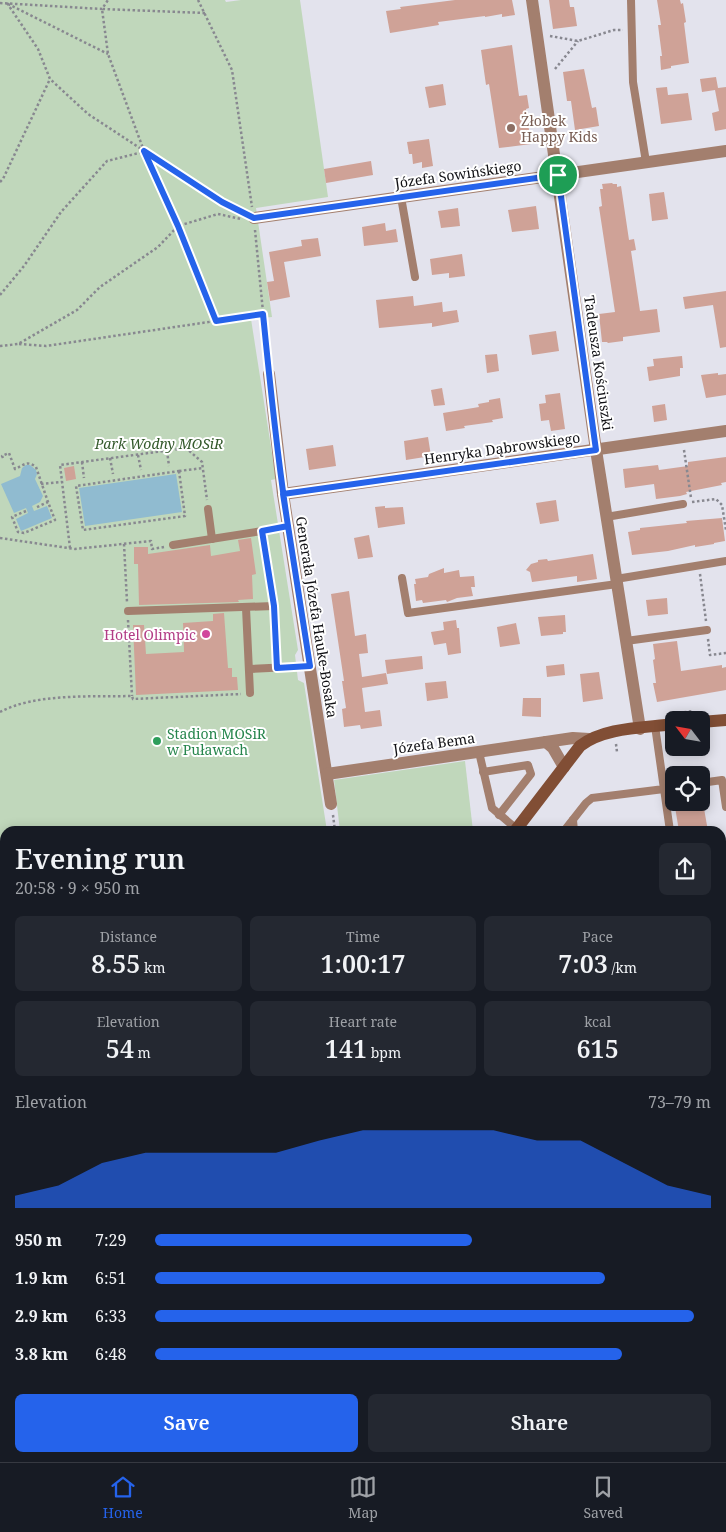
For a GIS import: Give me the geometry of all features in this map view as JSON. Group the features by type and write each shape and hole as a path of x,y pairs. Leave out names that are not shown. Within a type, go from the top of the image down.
{"street":[{"name":"Tadeusza Kościuszki","path":"532,0 596,450 640,728"},
{"name":"Józefa Sowińskiego","path":"254,218 726,151"},
{"name":"Generała Józefa Hauke-Bosaka","path":"269,374 283,494 331,804"},
{"name":"Henryka Dąbrowskiego","path":"283,494 726,431"},
{"path":"710,721 726,720"},
{"name":"Józefa Bema","path":"326,774 573,738 589,739 601,734 665,725"},
{"path":"521,826 580,746 589,739"},
{"path":"546,742 553,748 564,767"}],"lane":[{"path":"631,0 633,82 646,162"},
{"path":"401,197 415,277"},
{"path":"606,517 683,504"},
{"path":"208,509 212,539"},
{"path":"173,545 288,526"},
{"path":"262,531 274,606 277,668"},
{"path":"402,578 408,613 616,581 726,561"},
{"path":"128,610 274,606"},
{"path":"246,608 250,693"},
{"path":"626,641 707,630"},
{"path":"249,669 310,666"},
{"path":"655,726 669,826"},
{"path":"479,752 492,808 511,826"},
{"path":"483,772 528,765 531,774 499,816"},
{"path":"710,782 722,780 726,807"},
{"path":"568,826 586,802 592,798 664,788"},
{"path":"573,820 574,826"}],"path":[{"path":"108,0 102,10 108,54 144,151 178,226 216,321"},
{"path":"198,0 232,70 254,218 269,374"},
{"path":"0,3 102,10 205,13"},
{"path":"7,3 108,54"},
{"path":"7,3 38,49 50,79 88,114 222,202 254,218"},
{"path":"537,34 578,40 614,30 632,30"},
{"path":"544,82 578,40"},
{"path":"0,182 50,79"},
{"path":"0,295 24,266 61,212 107,161 144,151"},
{"path":"18,344 77,310 100,287 158,247 178,226 218,214 243,219 254,218"},
{"path":"0,346 18,344 46,346 263,314"},
{"path":"682,438 692,502 716,499 722,505 726,530"},
{"path":"70,548 60,465 186,448 202,462 208,509"},
{"path":"167,450 169,466"},
{"path":"5,456 9,453 15,469 27,463 36,467 56,520 24,533 18,532 12,517 26,512"},
{"path":"138,454 141,470"},
{"path":"110,458 112,474"},
{"path":"82,462 84,478"},
{"path":"179,471 185,516 83,530 76,486 179,471 203,468"},
{"path":"41,484 62,482"},
{"path":"35,508 48,502"},
{"path":"0,538 70,548 151,541 152,549 173,545"},
{"path":"699,566 710,655 726,653"},
{"path":"0,712 14,705 35,700 132,696 132,699 250,693"},
{"path":"331,804 334,826"}],"green space":[{"name":"Park Wodny MOSiR","path":"0,0 225,0 226,2 241,0 300,0 328,197 256,208 272,317 251,319 276,479 271,480 298,650 295,655 298,680 304,683 326,826 0,826"},
{"path":"465,761 472,826 339,826 334,780"}],"water":[{"path":"30,465 36,470 35,479 43,496 40,502 32,506 34,511 47,506 52,518 21,531 16,519 28,513 26,508 14,513 1,484 20,476 22,468"},
{"path":"176,474 182,512 85,526 79,488"}],"building":[{"path":"455,0 512,0 515,15 502,17 502,14 438,22 439,25 390,33 386,11 401,9 400,7"},
{"path":"549,0 569,0 570,7 574,7 577,26 553,29"},
{"path":"657,0 680,0 681,4 683,3 689,63 661,70 660,56 662,56 658,25 661,25"},
{"path":"512,45 519,96 527,95 529,108 526,109 531,144 499,148 489,84 486,85 481,50"},
{"path":"584,69 592,108 596,107 599,126 575,130 571,101 567,101 563,72"},
{"path":"716,77 718,88 726,87 726,129 715,131 712,113 719,111 715,90 702,92 700,79"},
{"path":"443,84 446,105 429,108 425,87"},
{"path":"667,87 668,95 688,93 692,120 661,124 656,88"},
{"path":"429,139 433,166 422,168 422,162 413,164 412,154 409,154 407,142"},
{"path":"371,161 373,175 326,183 324,169"},
{"path":"602,184 617,184 617,187 621,186 629,240 634,239 636,250 631,251 640,311 657,309 660,332 623,337 623,341 608,343 602,342 599,314 615,312 599,207 602,206 600,189 603,189"},
{"path":"664,192 668,219 652,221 649,194"},
{"path":"536,206 539,229 512,232 508,210"},
{"path":"458,208 460,226 441,228 438,211"},
{"path":"385,223 386,231 396,229 398,242 364,246 362,227"},
{"path":"318,238 321,256 284,262 290,297 270,301 267,282 274,281 269,252 302,246 301,240"},
{"path":"462,254 465,276 449,278 449,273 432,275 430,259"},
{"path":"726,291 726,347 720,348 713,305 685,309 683,297"},
{"path":"413,296 414,306 442,302 443,312 457,310 459,322 432,327 432,323 379,328 376,300"},
{"path":"556,331 559,351 532,355 529,335"},
{"path":"497,354 499,371 487,373 485,355"},
{"path":"682,356 683,368 680,368 680,376 649,381 647,367 654,366 653,359"},
{"path":"718,373 718,375 726,374 726,395 706,398 701,375"},
{"path":"442,388 445,405 434,406 431,390"},
{"path":"560,393 565,429 551,431 549,420 541,421 539,404 546,403 545,395"},
{"path":"500,398 503,418 492,420 493,422 464,426 465,428 446,431 443,413 479,407 478,404"},
{"path":"665,404 667,420 654,422 652,406"},
{"path":"428,437 431,456 406,460 404,441"},
{"path":"333,445 336,466 309,470 306,449"},
{"path":"726,457 726,482 721,483 722,485 686,492 687,494 680,496 656,499 654,484 625,488 623,469 658,465 659,470 688,466 688,462"},
{"path":"74,466 76,479 66,481 64,468"},
{"path":"556,500 559,521 540,524 536,503"},
{"path":"385,506 385,508 403,507 405,524 378,528 375,507"},
{"path":"722,518 725,541 632,555 628,532 640,530 640,528 687,523 686,521"},
{"path":"369,535 373,557 358,559 354,538"},
{"path":"251,538 256,574 252,575 253,599 238,600 239,602 139,605 138,564 134,564 134,547 148,547 148,554 210,545 211,556 240,551 238,540"},
{"path":"593,554 597,579 577,582 577,576 532,582 530,572 526,570 531,564 538,562 538,560 547,559 548,561"},
{"path":"444,568 444,573 459,570 460,577 474,576 475,587 471,587 473,596 457,598 447,602 446,600 423,603 422,600 416,601 415,579 428,577 429,574"},
{"path":"349,591 355,636 366,634 368,653 359,654 362,677 386,673 388,684 362,688 365,712 380,710 382,726 361,729 360,725 344,727 342,709 346,708 342,681 344,681 331,594"},
{"path":"667,598 668,614 648,616 646,600"},
{"path":"224,613 228,668 232,668 232,677 237,677 238,690 136,695 133,625 144,625 146,654 184,652 183,623 213,621 213,614"},
{"path":"565,615 566,632 563,632 563,634 541,636 538,617"},
{"path":"456,620 457,628 459,628 461,653 448,655 446,643 434,645 431,632 444,630 443,622"},
{"path":"516,623 520,644 500,647 497,627"},
{"path":"677,641 681,671 722,665 722,668 726,667 726,690 657,702 653,683 656,683 653,644"},
{"path":"422,656 423,669 387,674 385,660"},
{"path":"564,664 565,675 547,677 546,666"},
{"path":"599,672 603,699 583,702 580,674"},
{"path":"446,681 448,698 427,701 425,683"},
{"path":"523,698 541,698 541,717 522,716"},
{"path":"676,811 704,811 707,826 678,826"}],"place":[{"name":"Żłobek Happy Kids","path":"511,128"},
{"name":"Hotel Olimpic","path":"206,634"},
{"name":"Stadion MOSiR w Puławach","path":"157,741"}],"route":[{"path":"558,175 254,218 222,202 144,151 178,226 216,321 263,314 283,494 288,526 262,531 274,606 277,668 310,666 283,494 596,450 558,175"}]}
